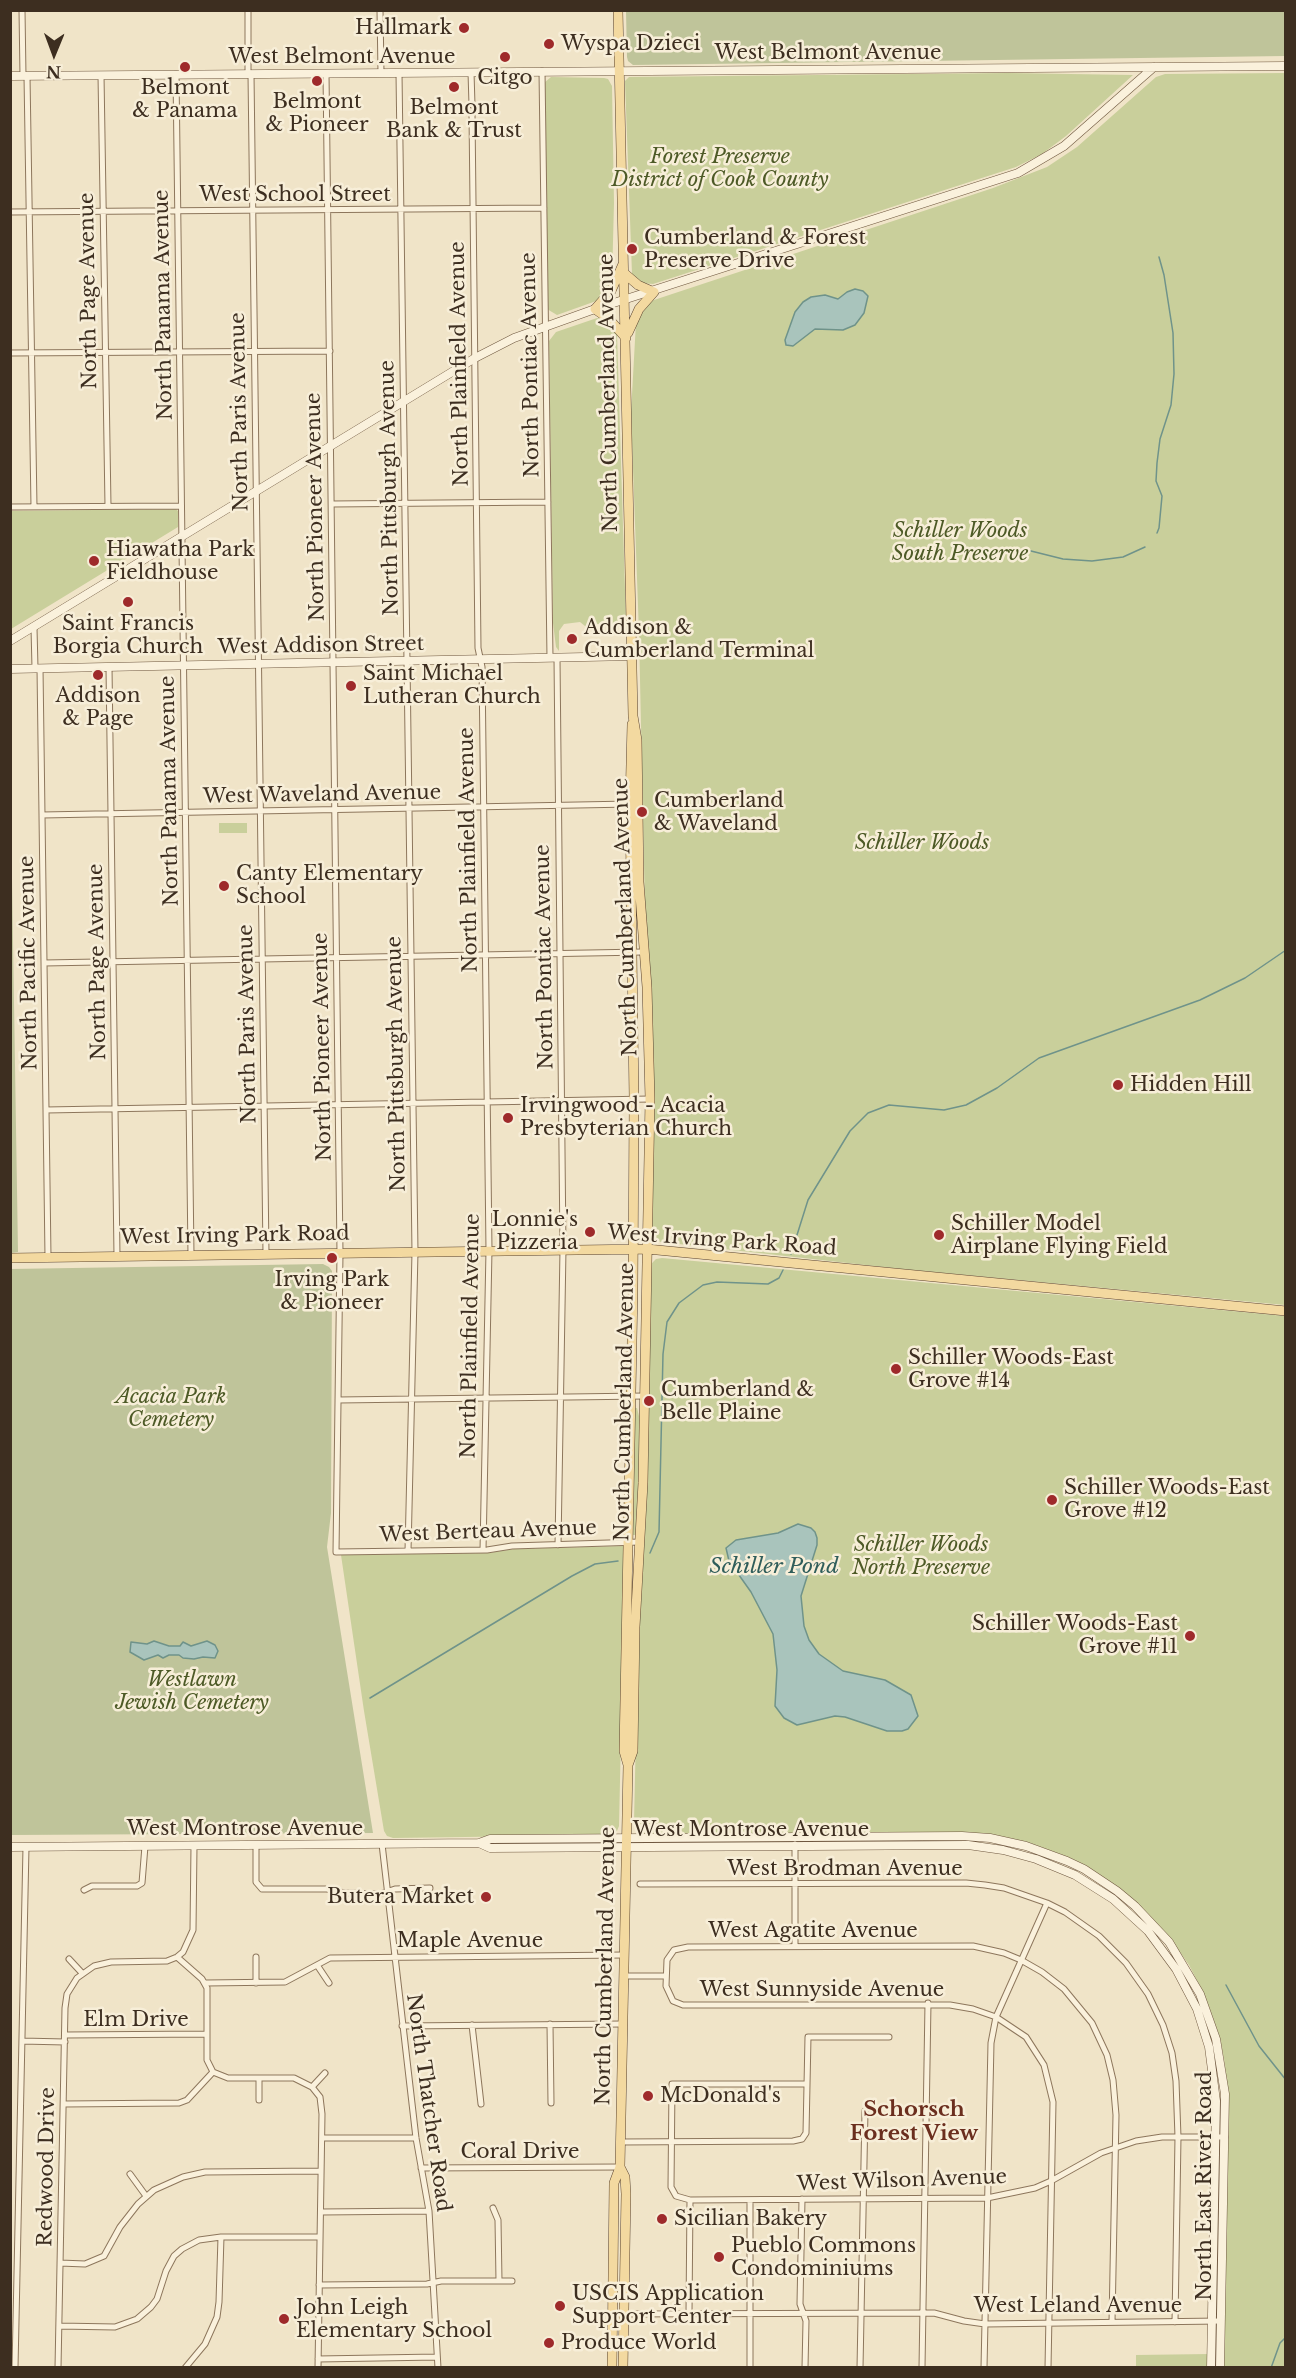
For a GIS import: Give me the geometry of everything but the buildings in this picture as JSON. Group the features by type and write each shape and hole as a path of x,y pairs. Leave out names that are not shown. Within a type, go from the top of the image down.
{"main road":[{"name":"North Cumberland Avenue","path":"618,10 633,656 633,716 630,736 647,987 650,1099 645,1396 635,1627 633,1751 628,1765"},
{"name":"West Belmont Avenue","path":"10,76 1286,66"},
{"path":"10,641 475,358 514,338 595,309 654,292 1018,173 1052,155 1154,67"},
{"path":"595,309 611,291 624,262"},
{"path":"624,273 638,285 654,292"},
{"path":"595,309 609,319 626,338 639,309 654,292"},
{"name":"West Addison Street","path":"11,668 633,656"},
{"name":"North Cumberland Avenue","path":"612,2367 614,2183 620,2167 621,2142 628,1765 624,1751 633,1249 634,1100 630,952 634,804"},
{"name":"West Irving Park Road","path":"10,1258 647,1249 1286,1311"},
{"name":"West Montrose Avenue","path":"10,1847 479,1843 490,1848 626,1843 952,1840"},
{"name":"North East River Road","path":"952,1840 1003,1850 1059,1867 1108,1896 1148,1931 1176,1968 1202,2021 1214,2074 1220,2137 1220,2367"},
{"name":"North East River Road","path":"1211,2367 1220,2137"},
{"name":"North Cumberland Avenue","path":"620,2167 625,2177 626,2194 623,2367"}],"street":[{"path":"22,10 30,212 34,507"},
{"name":"North Paris Avenue","path":"248,10 253,210 266,1254"},
{"path":"380,10 381,73"},
{"name":"North Pontiac Avenue","path":"542,71 548,502 559,805 563,1249 558,1545"},
{"path":"471,72 471,105"},
{"name":"North Pioneer Avenue","path":"326,73 340,1253 336,1552"},
{"name":"North Pittsburgh Avenue","path":"399,73 415,1252 408,1551"},
{"name":"North Panama Avenue","path":"176,74 191,1255"},
{"name":"North Page Avenue","path":"101,75 108,506"},
{"name":"North Plainfield Avenue","path":"472,114 478,648 483,807 489,1250 483,1550"},
{"name":"West School Street","path":"10,212 544,208"},
{"path":"10,353 330,351"},
{"path":"332,504 548,502"},
{"path":"10,507 182,506"},
{"name":"North Pacific Avenue","path":"34,628 38,668 42,815 48,1257"},
{"name":"North Page Avenue","path":"109,667 117,1256"},
{"name":"West Waveland Avenue","path":"42,815 634,804"},
{"path":"44,963 643,952"},
{"path":"46,1110 650,1099"},
{"path":"338,1400 645,1396"},
{"name":"West Berteau Avenue","path":"336,1552 483,1550 512,1546 640,1542"},
{"path":"795,1841 795,1946"},
{"name":"North Thatcher Road","path":"382,1844 416,2138 429,2211 438,2367"},
{"path":"69,1959 82,1973 102,1963 162,1961 177,1957 187,1946 193,1930 194,1845"},
{"path":"256,1845 255,1879 257,1886 265,1889 327,1889 348,1894 380,1894 395,1889 430,1888"},
{"path":"84,1890 93,1886 137,1886 142,1883 144,1846"},
{"path":"15,2367 16,2142 22,2041 26,1847"},
{"name":"West Brodman Avenue","path":"640,1884 966,1883 1004,1888 1047,1903 1083,1924 1113,1949 1137,1977 1152,2001 1166,2033 1173,2060 1177,2093 1178,2137 1175,2322"},
{"path":"984,2367 990,2054 996,2017 1047,1903"},
{"name":"West Agatite Avenue","path":"665,1976 670,1954 679,1948 956,1945 988,1949 1021,1960 1064,1989 1083,2011 1100,2038 1113,2080 1116,2147 1112,2322"},
{"name":"Maple Avenue","path":"206,1983 285,1982 330,1958 624,1955"},
{"path":"177,1957 206,1983 208,1995 207,2060 213,2072 228,2078 294,2079 312,2087 320,2097 322,2138 318,2367"},
{"path":"256,1957 256,1983"},
{"path":"317,1965 328,1983"},
{"name":"Redwood Drive","path":"58,2367 65,2035 68,1994 82,1973"},
{"path":"624,1976 665,1976"},
{"name":"West Sunnyside Avenue","path":"665,1976 669,1997 684,2005 928,2003 960,2006 996,2017 1026,2037 1038,2054 1048,2077 1053,2102 1048,2367"},
{"path":"922,2367 928,2003"},
{"path":"550,2024 551,2103"},
{"path":"402,2026 623,2024"},
{"path":"472,2025 481,2104"},
{"name":"Elm Drive","path":"65,2035 207,2034"},
{"path":"621,2142 793,2141 802,2139 806,2133 808,2037 889,2037"},
{"name":"Elm Drive","path":"22,2041 65,2042"},
{"path":"64,2104 179,2103 190,2097 213,2072"},
{"path":"312,2087 326,2073"},
{"path":"259,2078 259,2100"},
{"path":"671,2141 672,2084 806,2084"},
{"path":"860,2367 865,2111"},
{"name":"West Wilson Avenue","path":"671,2141 671,2187 676,2196 690,2200 750,2200 987,2198 1018,2193 1052,2181 1090,2158 1116,2147 1149,2138 1220,2137"},
{"path":"322,2138 416,2138"},
{"name":"Coral Drive","path":"421,2168 620,2167"},
{"path":"60,2263 85,2264 105,2256 126,2219 146,2196 172,2181 205,2172 321,2171"},
{"path":"130,2175 146,2196"},
{"path":"802,2199 800,2304 806,2321 805,2367"},
{"path":"689,2313 690,2200"},
{"path":"750,2200 750,2367"},
{"path":"493,2208 498,2220 499,2281"},
{"path":"321,2212 429,2211"},
{"path":"59,2326 116,2327 132,2322 154,2303 166,2271 178,2252 199,2240 221,2237 320,2237"},
{"path":"185,2367 205,2344 217,2317 221,2237"},
{"path":"319,2285 512,2281"},
{"name":"West Leland Avenue","path":"612,2314 941,2313 963,2321 985,2324 1221,2321"},
{"path":"318,2359 437,2357"}],"green space":[{"path":"626,11 1285,11 1285,56 633,65 627,57"},
{"name":"Forest Preserve District of Cook County","path":"1008,73 1133,75 1066,136 1042,154 1016,167 653,284 640,283 632,274 625,81 629,77"},
{"name":"Schiller Woods South Preserve","path":"1285,73 1285,1305 901,1269 655,1240 652,1234 639,633 631,413 636,322 648,303 654,300 993,188 1047,167 1077,147 1156,77 1165,74"},
{"name":"Forest Preserve District of Cook County","path":"551,77 604,78 608,79 612,86 614,203 612,280 599,300 557,315 547,309 544,83"},
{"path":"597,318 605,319 617,334 626,622 624,624 590,624 590,630 580,622 564,624 559,631 559,651 556,647 553,623 549,341 556,332"},
{"path":"176,509 178,527 11,629 11,511"},
{"path":"11,816 18,1252 10,1253"},
{"path":"219,823 247,823 247,833 219,833"},
{"name":"Schiller Woods North Preserve","path":"656,1259 1285,1316 1285,2367 1223,2367 1229,2098 1224,2059 1219,2035 1205,1996 1189,1965 1169,1937 1127,1894 1099,1874 1065,1856 1030,1843 990,1835 646,1834 636,1830 634,1822 638,1642 651,1264"},
{"path":"323,1264 332,1271 331,1513 327,1547 373,1833 11,1835 10,1269"},
{"path":"635,1408 637,1408 640,1420 638,1531 636,1535 632,1535"},
{"path":"623,1546 623,1645 619,1826 617,1831 609,1835 393,1838 387,1836 384,1831 364,1711 341,1555 488,1553 514,1549"},
{"path":"1209,2354 1208,2367 1136,2367 1136,2355"}],"water":[{"path":"855,289 863,291 868,296 864,313 855,325 843,330 815,329 793,346 786,345 785,340 795,312 803,302 811,297 825,295 838,299"},
{"name":"Schiller Pond","path":"798,1524 811,1528 817,1538 817,1545 801,1596 804,1626 809,1640 819,1654 843,1671 885,1680 911,1695 918,1716 908,1729 887,1731 845,1717 835,1716 797,1725 784,1718 775,1706 777,1670 773,1634 751,1592 729,1561 726,1548 736,1540 778,1533"},
{"path":"154,1641 169,1646 180,1646 183,1642 191,1646 207,1641 215,1645 218,1651 215,1658 194,1659 169,1655 163,1658 158,1655 144,1660 130,1652 131,1642 147,1644"}],"waterway":[{"path":"1157,533 1162,496 1156,481 1157,463 1160,439 1171,405 1174,374 1173,333 1159,257"},
{"path":"1010,549 1027,550 1063,559 1092,561 1123,557 1145,547"},
{"path":"791,1254 808,1200 850,1131 868,1113 889,1105 944,1110 966,1105 997,1088 1039,1058 1200,1000 1245,978 1286,950"},
{"path":"650,1553 659,1532 663,1354 667,1322 679,1303 703,1285 717,1282 768,1284 779,1278 783,1270"},
{"path":"370,1698 572,1576 595,1564 618,1561"},
{"path":"1226,1985 1259,2046 1286,2080"},
{"path":"1271,2368 1280,2343 1286,2337"}],"place":[{"name":"Hallmark","path":"464,28"},
{"name":"Wyspa Dzieci","path":"549,44"},
{"name":"Citgo","path":"505,57"},
{"name":"Belmont & Panama","path":"185,67"},
{"name":"Belmont & Pioneer","path":"317,81"},
{"name":"Belmont Bank & Trust","path":"454,87"},
{"name":"Cumberland & Forest Preserve Drive","path":"632,249"},
{"name":"Hiawatha Park Fieldhouse","path":"94,561"},
{"name":"Saint Francis Borgia Church","path":"128,602"},
{"name":"Addison & Cumberland Terminal","path":"572,639"},
{"name":"Addison & Page","path":"98,675"},
{"name":"Saint Michael Lutheran Church","path":"351,686"},
{"name":"Cumberland & Waveland","path":"642,812"},
{"name":"Canty Elementary School","path":"224,886"},
{"name":"Hidden Hill","path":"1118,1085"},
{"name":"Irvingwood - Acacia Presbyterian Church","path":"508,1118"},
{"name":"Lonnie's Pizzeria","path":"590,1232"},
{"name":"Schiller Model Airplane Flying Field","path":"939,1235"},
{"name":"Irving Park & Pioneer","path":"332,1258"},
{"name":"Schiller Woods-East Grove #14","path":"896,1369"},
{"name":"Cumberland & Belle Plaine","path":"649,1401"},
{"name":"Schiller Woods-East Grove #12","path":"1052,1500"},
{"name":"Schiller Woods-East Grove #11","path":"1190,1636"},
{"name":"Butera Market","path":"486,1897"},
{"name":"McDonald's","path":"648,2096"},
{"name":"Sicilian Bakery","path":"662,2219"},
{"name":"Pueblo Commons Condominiums","path":"719,2257"},
{"name":"USCIS Application Support Center","path":"560,2306"},
{"name":"John Leigh Elementary School","path":"284,2319"},
{"name":"Produce World","path":"549,2343"}],"district":[{"name":"Schorsch Forest View","path":"914,2122"}],"park label":[{"name":"Schiller Woods","path":"922,843"},
{"name":"Acacia Park Cemetery","path":"171,1408"},
{"name":"Westlawn Jewish Cemetery","path":"192,1692"}]}
